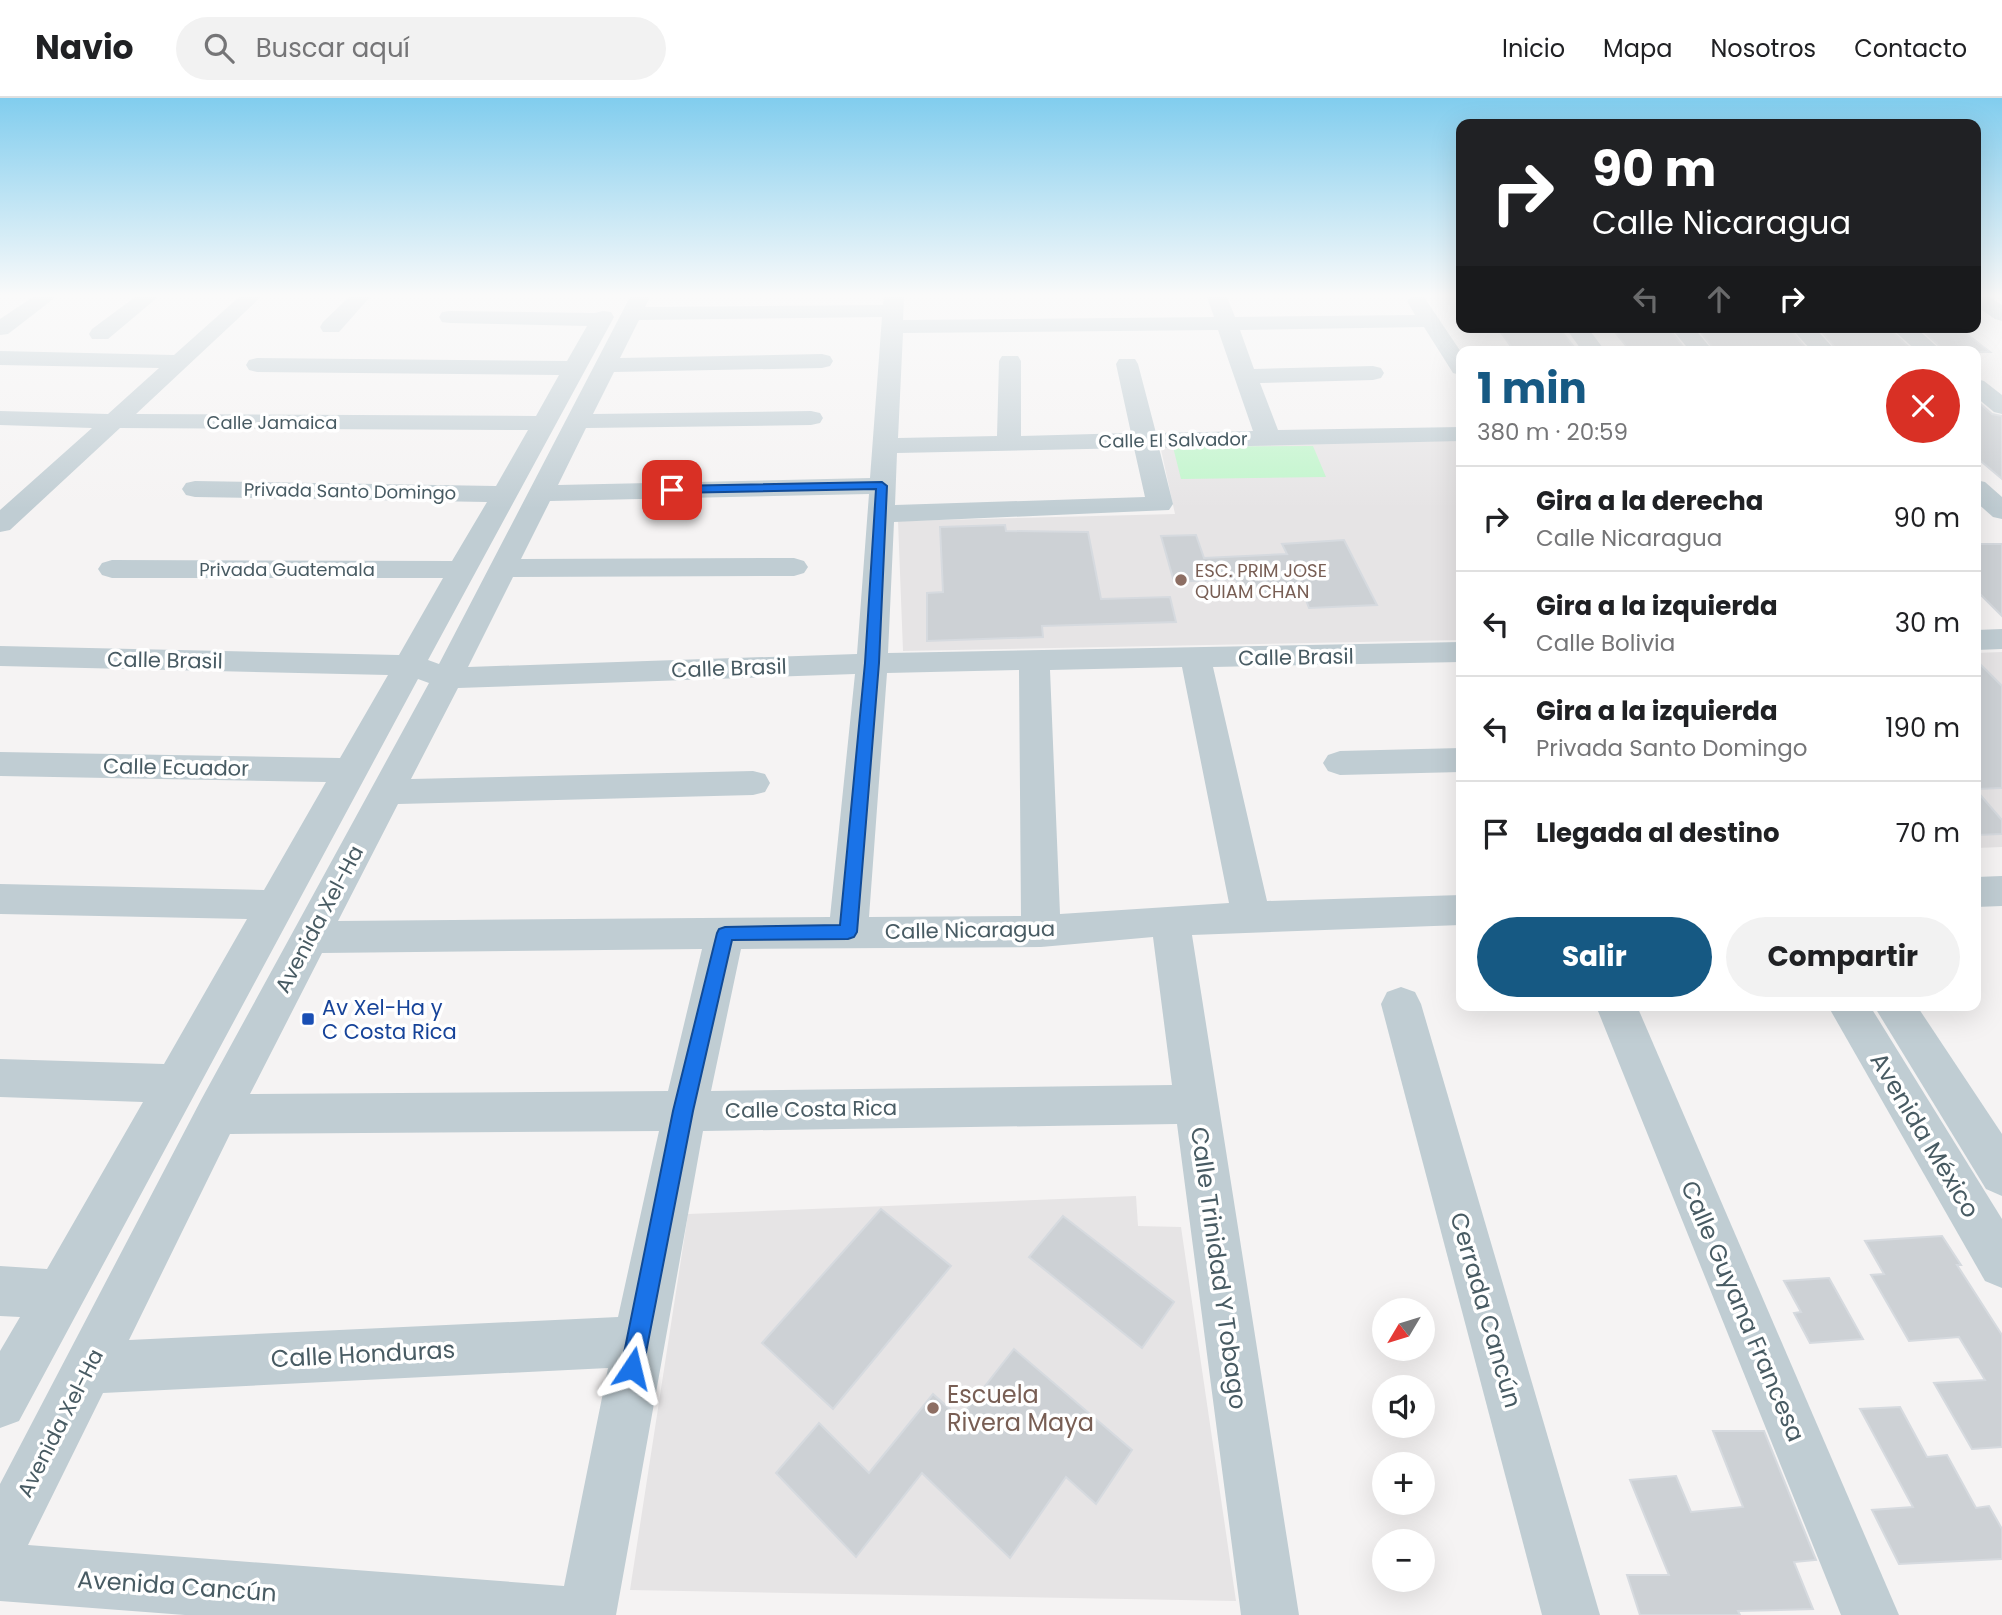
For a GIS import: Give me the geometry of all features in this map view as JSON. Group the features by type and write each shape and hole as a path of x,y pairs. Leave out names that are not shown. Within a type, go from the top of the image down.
{"street":[{"path":"0,524 172,368"},
{"path":"553,368 575,368"},
{"name":"Avenida Xel-Ha","path":"428,672 463,569 575,368"},
{"name":"Avenida Xel-Ha","path":"0,1542 310,937 369,781 428,672 502,568 604,368"},
{"path":"848,932 872,663 889,368"},
{"path":"1009,443 1010,368"},
{"path":"880,513 1160,504 1129,368"},
{"path":"1242,368 1268,438"},
{"path":"1245,376 1373,373"},
{"name":"Calle Jamaica","path":"0,418 544,423"},
{"path":"577,421 810,418"},
{"name":"Calle El Salvador","path":"884,446 1456,434"},
{"path":"11,484 42,485"},
{"path":"541,492 882,486"},
{"name":"Privada Santo Domingo","path":"195,489 505,494"},
{"path":"1981,492 2002,511"},
{"path":"502,568 794,567"},
{"name":"Privada Guatemala","path":"112,569 463,569"},
{"name":"Calle Brasil","path":"0,656 428,672 1456,653"},
{"path":"1196,659 1251,917"},
{"path":"1034,661 1041,931"},
{"path":"1340,763 1456,760"},
{"name":"Calle Ecuador","path":"0,764 369,781 753,783"},
{"name":"Avenida Xel-Ha","path":"0,1402 276,905 369,781"},
{"path":"1981,892 2002,891"},
{"path":"0,899 276,905"},
{"name":"Calle Nicaragua","path":"310,937 1041,931 1170,920 1456,910"},
{"name":"Calle Trinidad Y Tobago","path":"1170,920 1270,1615"},
{"path":"587,1615 637,1341 683,1111 725,933"},
{"name":"Cerrada Cancún","path":"1401,1004 1571,1615"},
{"name":"Calle Guyana Francesa","path":"1618,1011 1870,1615"},
{"name":"Avenida México","path":"1851,1011 2002,1264"},
{"name":"Avenida México","path":"1897,1011 2002,1174"},
{"path":"0,1078 177,1084"},
{"name":"Calle Costa Rica","path":"217,1114 1195,1104"},
{"path":"0,1291 60,1294"},
{"name":"Calle Honduras","path":"89,1368 637,1341"},
{"name":"Avenida Cancún","path":"0,1572 563,1615"}],"shaded area":[{"name":"ESC. PRIM JOSE QUIAM CHAN","path":"1456,439 1456,640 903,651 898,521 1175,514 1160,445"},
{"path":"2002,652 2002,847 1981,848 1981,653"},
{"name":"Escuela Rivera Maya","path":"1136,1196 1138,1226 1181,1227 1236,1601 630,1590 688,1214"}],"green space":[{"path":"1313,446 1326,477 1181,479 1173,447"}],"building":[{"path":"1981,404 1992,414 2002,416 2002,479 1981,461"},
{"path":"1005,525 1006,531 1088,532 1101,599 1170,597 1176,622 1042,626 1043,637 927,641 927,593 943,592 940,527"},
{"path":"1196,535 1204,558 1287,554 1282,544 1344,540 1377,605 1309,608 1304,595 1244,598 1236,579 1174,582 1161,536"},
{"path":"1981,544 2002,544 2002,616 1981,595"},
{"path":"1981,665 2002,686 2002,788 1981,789"},
{"path":"1981,796 2002,820 2002,834 1981,835"},
{"path":"881,1209 951,1266 833,1409 762,1343"},
{"path":"1063,1216 1174,1302 1142,1348 1029,1257"},
{"path":"1942,1236 1961,1265 1957,1265 2002,1335 2002,1447 1972,1449 1934,1383 1985,1380 1959,1337 1909,1341 1871,1275 1884,1274 1865,1241"},
{"path":"1829,1278 1863,1339 1810,1343 1794,1313 1801,1312 1784,1281"},
{"path":"1014,1349 1132,1450 1096,1504 1066,1477 1010,1558 922,1473 856,1557 776,1473 819,1423 869,1473 933,1394 960,1418"},
{"path":"1900,1407 1927,1457 1947,1455 1976,1508 1989,1506 2002,1529 2002,1559 1899,1564 1872,1510 1913,1507 1860,1409"},
{"path":"1713,1431 1764,1431 1816,1560 1794,1562 1813,1609 1738,1611 1740,1615 1640,1615 1627,1575 1669,1575 1630,1480 1676,1476 1691,1512 1743,1507"}],"place":[{"name":"ESC. PRIM JOSE QUIAM CHAN","path":"1181,580"},
{"name":"Av Xel-Ha y C Costa Rica","path":"308,1019"},
{"name":"Escuela Rivera Maya","path":"933,1408"}],"route":[{"path":"632,1368 683,1111 725,933 848,932 872,663 882,486 672,490"}]}
